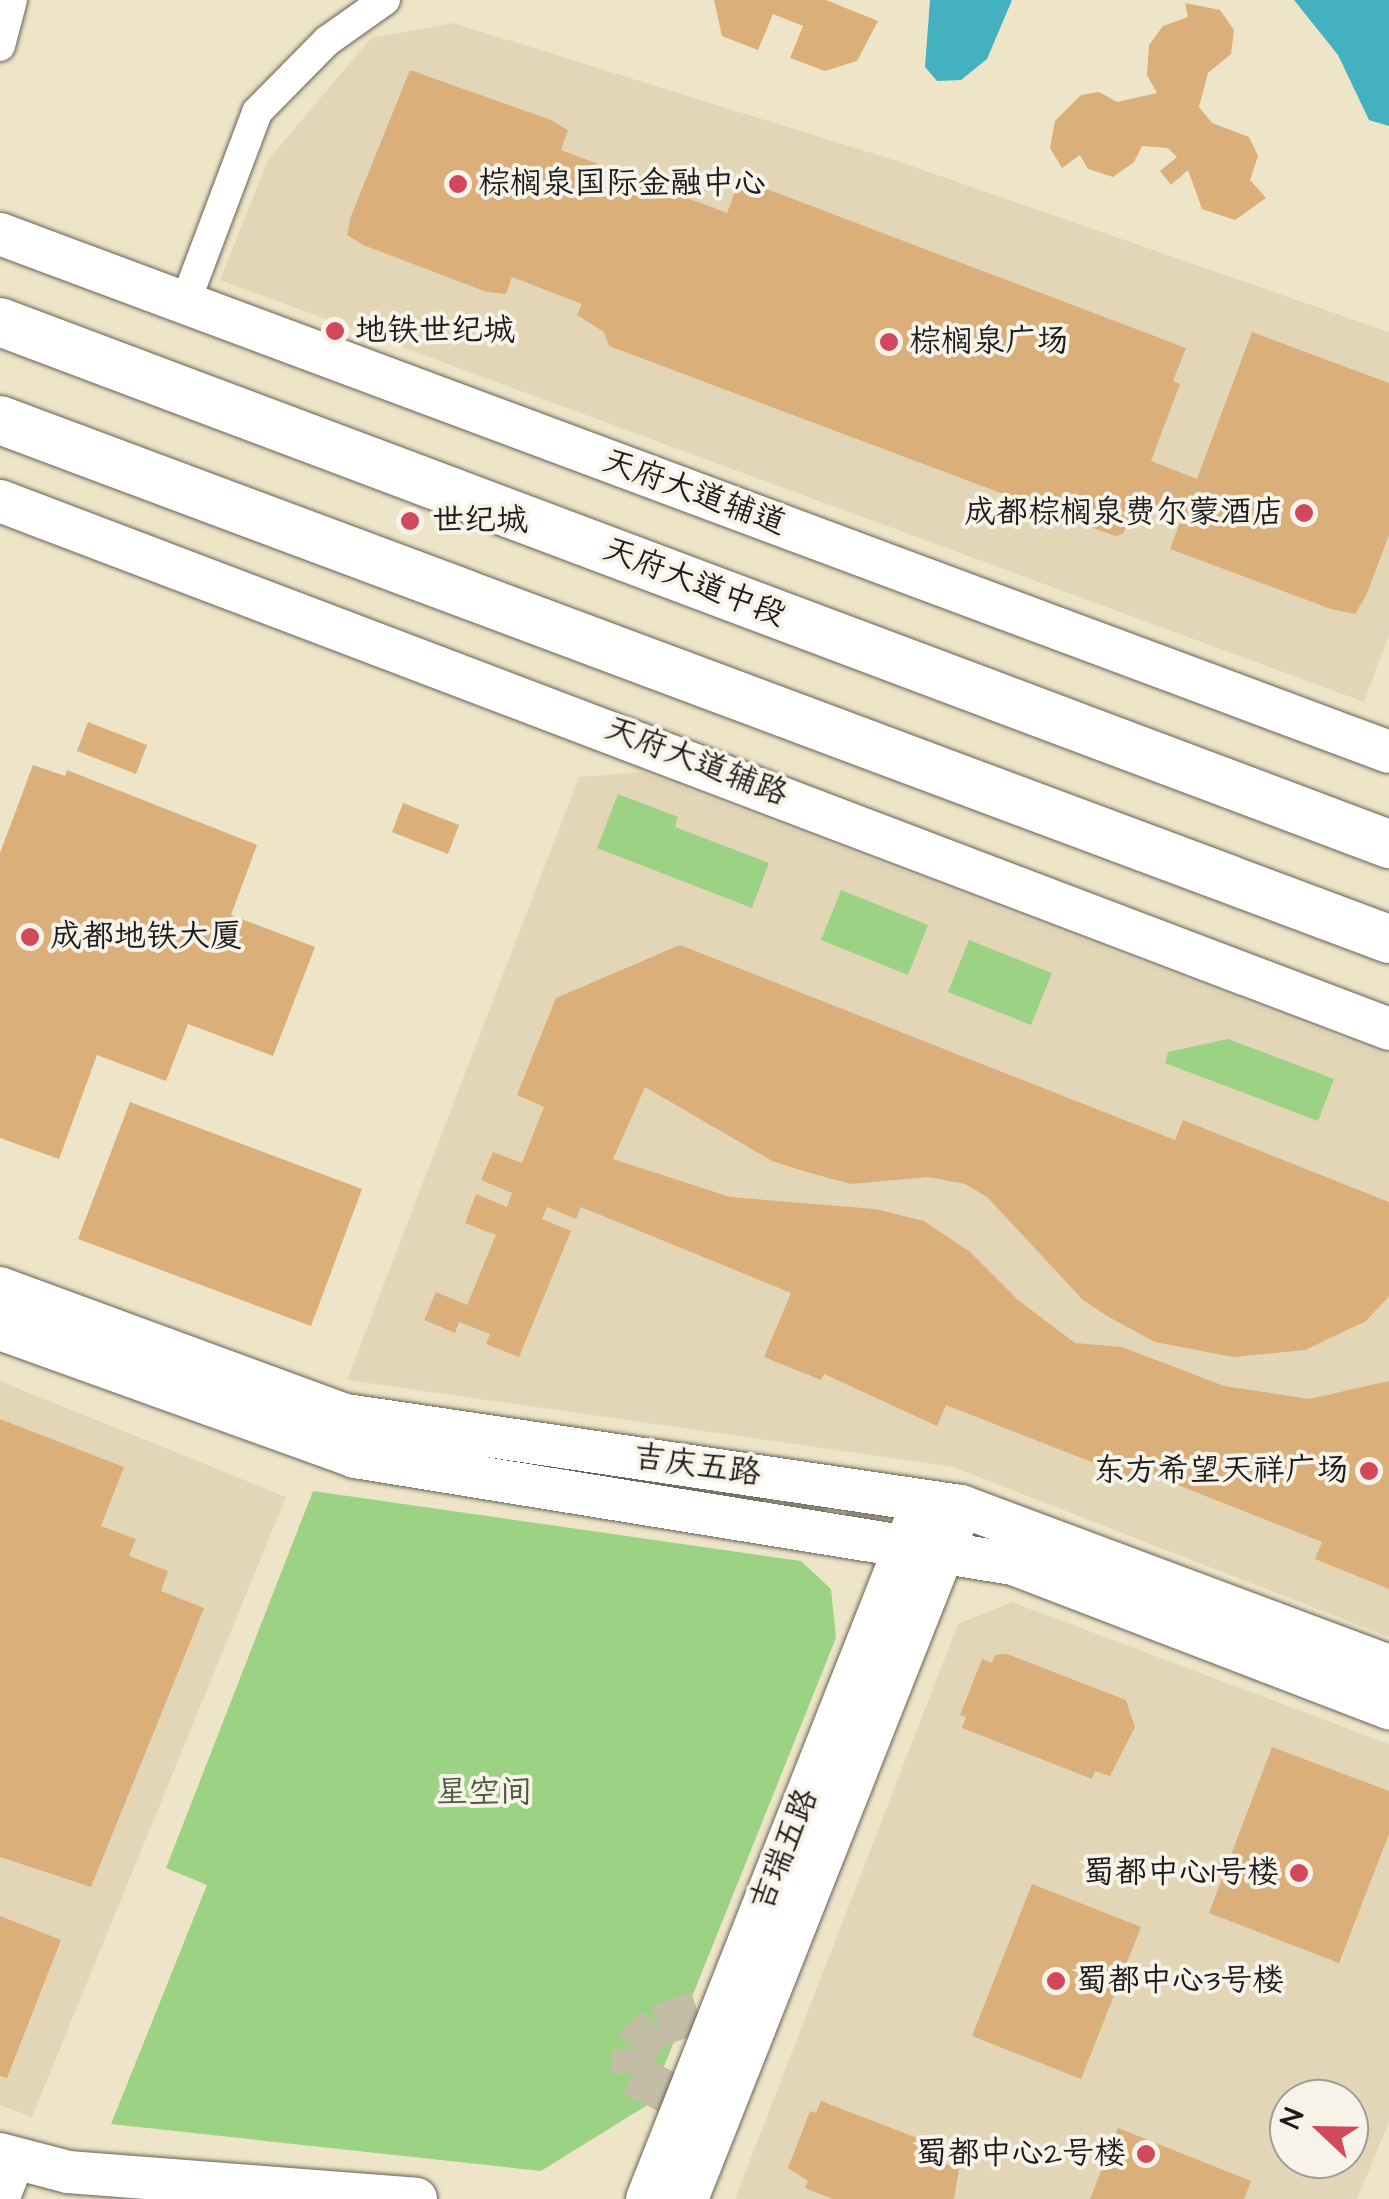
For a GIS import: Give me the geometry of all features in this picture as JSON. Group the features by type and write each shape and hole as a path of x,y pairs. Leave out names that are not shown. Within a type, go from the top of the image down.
{"main road":[{"name":"天府大道中段","path":"0,322 1389,844"},
{"path":"0,420 1389,938"}],"street":[{"path":"0,46 12,0"},
{"path":"185,303 257,112 326,41 385,0"},
{"name":"天府大道辅道","path":"0,234 1389,752"},
{"name":"天府大道辅路","path":"0,500 1389,1029"},
{"name":"吉庆五路","path":"0,1288 346,1416 942,1503 1389,1666"},
{"name":"吉庆五路","path":"0,1329 355,1456 1013,1564 1389,1708"},
{"name":"吉瑞五路","path":"687,2199 942,1503"},
{"name":"吉瑞五路","path":"648,2199 709,2014 925,1547"},
{"path":"5,2170 416,2199"}],"shaded area":[{"path":"453,23 897,161 1389,332 1389,635 1364,702 220,280 268,160 371,38"},
{"name":"东方希望天祥广场","path":"642,772 1389,1056 1389,1637 953,1467 347,1380 579,777"},
{"path":"0,1381 286,1497 32,2117 0,2105"},
{"path":"1012,1602 1389,1744 1389,2122 1369,2170 1369,2079 1269,2079 1269,2179 1365,2179 1357,2199 735,2199 958,1624"}],"green space":[{"path":"618,794 678,817 675,827 769,863 752,908 597,848"},
{"path":"841,890 928,925 908,975 821,940"},
{"path":"969,940 1052,973 1031,1025 948,992"},
{"path":"1228,1039 1334,1079 1318,1121 1165,1063 1168,1052"},
{"name":"星空间","path":"313,1491 801,1561 831,1589 836,1638 649,2104 541,2171 111,2124 207,1885 166,1868"}],"water":[{"path":"930,0 1012,0 987,59 961,80 937,81 925,67"},
{"path":"1294,0 1389,0 1389,126 1369,120 1338,55"}],"building":[{"path":"714,0 826,0 878,21 857,61 825,71 790,58 803,26 773,14 758,50 722,36"},
{"path":"1185,3 1220,10 1234,30 1231,54 1208,73 1199,107 1212,123 1249,137 1258,156 1250,180 1266,198 1235,220 1202,209 1188,170 1171,185 1160,171 1177,157 1168,148 1142,146 1134,162 1113,177 1088,169 1080,155 1062,168 1050,148 1055,121 1081,95 1099,92 1117,102 1157,93 1147,75 1149,45 1163,26 1188,17"},
{"name":"棕榈泉广场","path":"410,70 551,120 568,130 561,150 727,213 740,179 1186,348 1173,381 1180,384 1151,461 1197,479 1252,332 1389,383 1389,535 1366,596 1355,614 1331,609 1170,549 1182,517 1136,500 1123,534 1115,536 609,346 604,332 577,315 582,304 512,277 506,294 487,292 363,245 347,235 351,216"},
{"path":"88,722 147,745 136,774 77,751"},
{"path":"33,765 65,776 67,770 257,845 231,915 315,947 273,1056 188,1024 166,1081 97,1055 59,1159 0,1138 0,853"},
{"path":"403,803 459,825 448,854 392,832"},
{"path":"680,945 1175,1140 1183,1120 1389,1202 1389,1296 1366,1321 1305,1350 1233,1357 1155,1342 1107,1316 1083,1300 987,1197 965,1184 928,1177 851,1184 803,1171 772,1161 645,1087 613,1159 730,1197 875,1209 924,1221 969,1251 1018,1300 1075,1343 1122,1347 1224,1386 1309,1399 1389,1381 1389,1589 1315,1559 1322,1542 1150,1474 1135,1479 946,1405 937,1426 824,1374 821,1380 764,1357 791,1293 581,1207 576,1219 547,1207 542,1219 571,1231 519,1357 486,1344 490,1334 459,1322 455,1333 424,1320 436,1292 467,1305 496,1235 465,1223 476,1194 507,1207 512,1193 481,1180 493,1152 522,1163 544,1107 517,1095 556,998"},
{"path":"130,1102 362,1189 311,1326 78,1239"},
{"path":"0,1419 124,1467 101,1526 136,1539 129,1556 168,1571 161,1591 204,1608 91,1887 0,1857"},
{"path":"1007,1654 1126,1700 1135,1727 1110,1776 1095,1771 1092,1779 962,1728 966,1717 960,1715 982,1659 992,1663 995,1655"},
{"name":"蜀都中心1号楼","path":"1272,1747 1389,1791 1389,1834 1339,1963 1209,1913"},
{"name":"蜀都中心3号楼","path":"1032,1884 1141,1927 1081,2079 972,2036"},
{"path":"0,1916 61,1940 7,2078 0,2076"},
{"path":"821,2101 946,2149 941,2162 959,2169 954,2199 833,2199 805,2188 808,2181 788,2168 810,2111 816,2113"},
{"name":"蜀都中心2号楼","path":"1118,2128 1251,2181 1244,2199 1090,2199"}],"tunnel":[{"path":"473,1455 935,1528 929,1543"},
{"path":"698,2012 657,2026 633,2049 633,2074 704,2112"}],"place":[{"name":"棕榈泉国际金融中心","path":"458,184"},
{"name":"地铁世纪城","path":"335,331"},
{"name":"棕榈泉广场","path":"889,342"},
{"name":"成都棕榈泉费尔蒙酒店","path":"1304,513"},
{"name":"世纪城","path":"410,521"},
{"name":"成都地铁大厦","path":"30,937"},
{"name":"东方希望天祥广场","path":"1369,1471"},
{"name":"蜀都中心1号楼","path":"1299,1873"},
{"name":"蜀都中心3号楼","path":"1056,1981"},
{"name":"蜀都中心2号楼","path":"1146,2154"}]}
